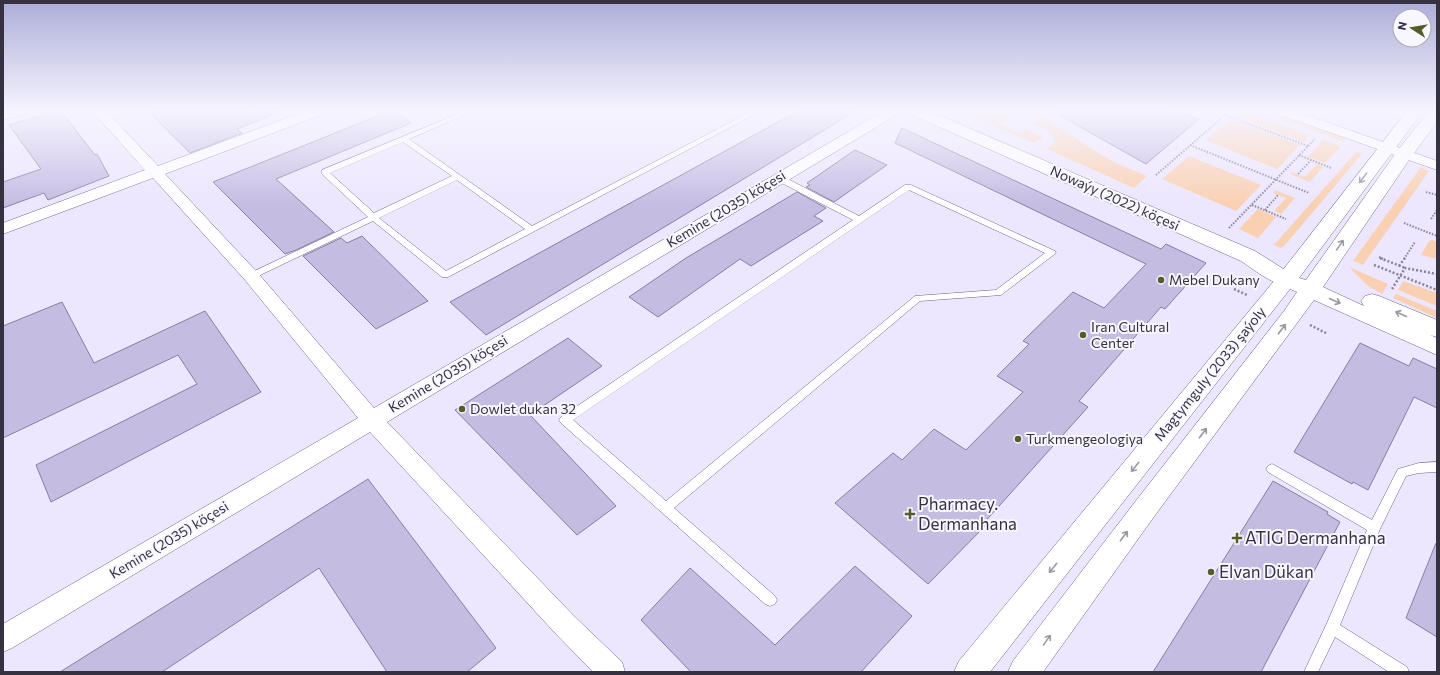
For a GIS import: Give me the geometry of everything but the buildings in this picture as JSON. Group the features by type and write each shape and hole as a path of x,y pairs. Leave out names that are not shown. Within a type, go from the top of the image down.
{"main road":[{"name":"Nowaýy (2022) köçesi","path":"988,142 1303,279 1437,329"},
{"name":"Magtymguly (2033) şaýoly","path":"970,672 1303,279 1399,142"},
{"name":"Magtymguly (2033) şaýoly","path":"1395,150 1403,142"},
{"name":"Nowaýy (2022) köçesi","path":"1303,279 1437,347"},
{"name":"Magtymguly (2033) şaýoly","path":"1024,672 1059,623 1292,316 1303,279"}],"street":[{"path":"128,142 251,276 372,419 612,672"},
{"path":"3,229 234,142"},
{"name":"Kemine (2035) köçesi","path":"3,639 839,142"},
{"path":"1373,142 1437,166"}],"lane":[{"path":"396,142 325,172 372,216 445,275 697,142"},
{"path":"409,142 531,229"},
{"path":"251,276 457,176"},
{"path":"779,178 859,220"},
{"path":"666,508 918,298 998,293 1052,253 908,188 565,420 770,600"},
{"path":"1311,672 1332,628 1374,528 1402,472 1419,468 1437,467"},
{"path":"1272,469 1374,528"},
{"path":"1332,628 1402,672"}],"path":[{"path":"1156,175 1193,142"},
{"path":"1299,142 1308,146"},
{"path":"1229,228 1311,142"},
{"path":"1190,145 1309,193"},
{"path":"1299,155 1331,168"},
{"path":"1298,174 1311,160"},
{"path":"1426,192 1437,195"},
{"path":"1265,210 1278,195"},
{"path":"1252,205 1286,219"},
{"path":"1431,218 1437,210"},
{"path":"1404,223 1437,236"},
{"path":"1399,266 1415,242"},
{"path":"1379,257 1405,268 1437,274"},
{"path":"1374,265 1437,290"},
{"path":"1390,293 1405,268"},
{"path":"1234,289 1247,295"},
{"path":"1310,325 1326,333"}],"shaded area":[{"path":"1055,142 1082,142 1116,163 1147,176 1134,188 1047,149"},
{"path":"1212,142 1293,142 1300,145 1277,169"},
{"path":"1321,142 1330,142 1341,146 1325,163 1308,157"},
{"path":"1356,152 1362,154 1285,245 1281,248 1274,245"},
{"path":"1189,156 1261,185 1236,211 1162,179"},
{"path":"1317,164 1323,167 1310,182 1290,174 1292,172 1305,177"},
{"path":"1421,167 1429,171 1363,265 1353,261"},
{"path":"1275,190 1295,198 1281,214 1274,211 1286,198 1273,193"},
{"path":"1258,209 1276,217 1258,238 1239,229"},
{"path":"1432,240 1437,242 1437,259 1421,255 1429,241"},
{"path":"1349,267 1388,284 1382,294 1368,286"},
{"path":"1403,281 1437,293 1437,306 1398,290"},
{"path":"1396,294 1437,311 1437,318 1393,298"}],"place":[{"name":"Mebel Dukany","path":"1161,280"},
{"name":"Iran Cultural Center","path":"1083,335"},
{"name":"Dowlet dukan 32","path":"462,409"},
{"name":"Turkmengeologiya","path":"1018,439"},
{"name":"Pharmacy. Dermanhana","path":"910,514"},
{"name":"ATIG Dermanhana","path":"1237,538"},
{"name":"Elvan Dükan","path":"1211,572"}]}
